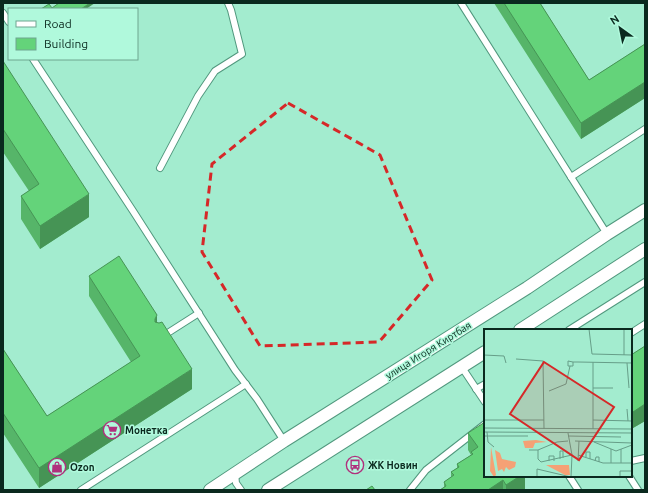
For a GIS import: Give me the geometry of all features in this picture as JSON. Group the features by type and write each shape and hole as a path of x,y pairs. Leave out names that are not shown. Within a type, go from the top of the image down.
{"street":[{"name":"улица Игоря Киртбая","path":"210,490 284,441 527,288 645,210"},
{"path":"522,329 645,249"},
{"path":"268,490 484,353"}],"lane":[{"path":"160,168 198,96 215,71 242,54 228,3"},
{"path":"461,3 607,234"},
{"path":"34,60 235,370 257,399 284,441"},
{"path":"571,177 645,129"},
{"path":"571,329 645,282"},
{"path":"159,339 199,313"},
{"path":"632,332 645,325"},
{"path":"461,366 484,401"},
{"path":"81,490 246,384"},
{"path":"476,389 484,385"},
{"path":"410,490 426,470 484,425"},
{"path":"632,461 645,458"},
{"path":"235,474 236,482 241,490"},
{"path":"570,477 578,490"},
{"path":"630,477 638,490"}],"highlighted area":[{"path":"288,103 380,155 432,280 379,342 260,346 202,252 212,164"}],"building":[{"path":"59,3 90,3 82,8 52,8"},
{"path":"504,3 540,3 589,80 645,44 645,82 581,123"},
{"path":"49,4 52,8 43,8"},
{"path":"3,61 89,194 40,226 21,196 39,184 3,129"},
{"path":"119,256 157,315 155,322 162,322 192,369 39,468 3,413 3,349 47,416 140,356 89,276"},
{"path":"645,346 645,404 633,412 632,410 632,354"},
{"path":"484,423 484,477 518,477 506,485 503,480 488,490 440,490 446,486 444,482 454,475 451,472 459,467 457,464 473,454 471,452 478,447 468,433"},
{"path":"372,486 375,490 366,490"}],"place":[{"name":"Монетка","path":"112,430"},
{"name":"ЖК Новин","path":"355,465"},
{"name":"Ozon","path":"57,467"}]}
